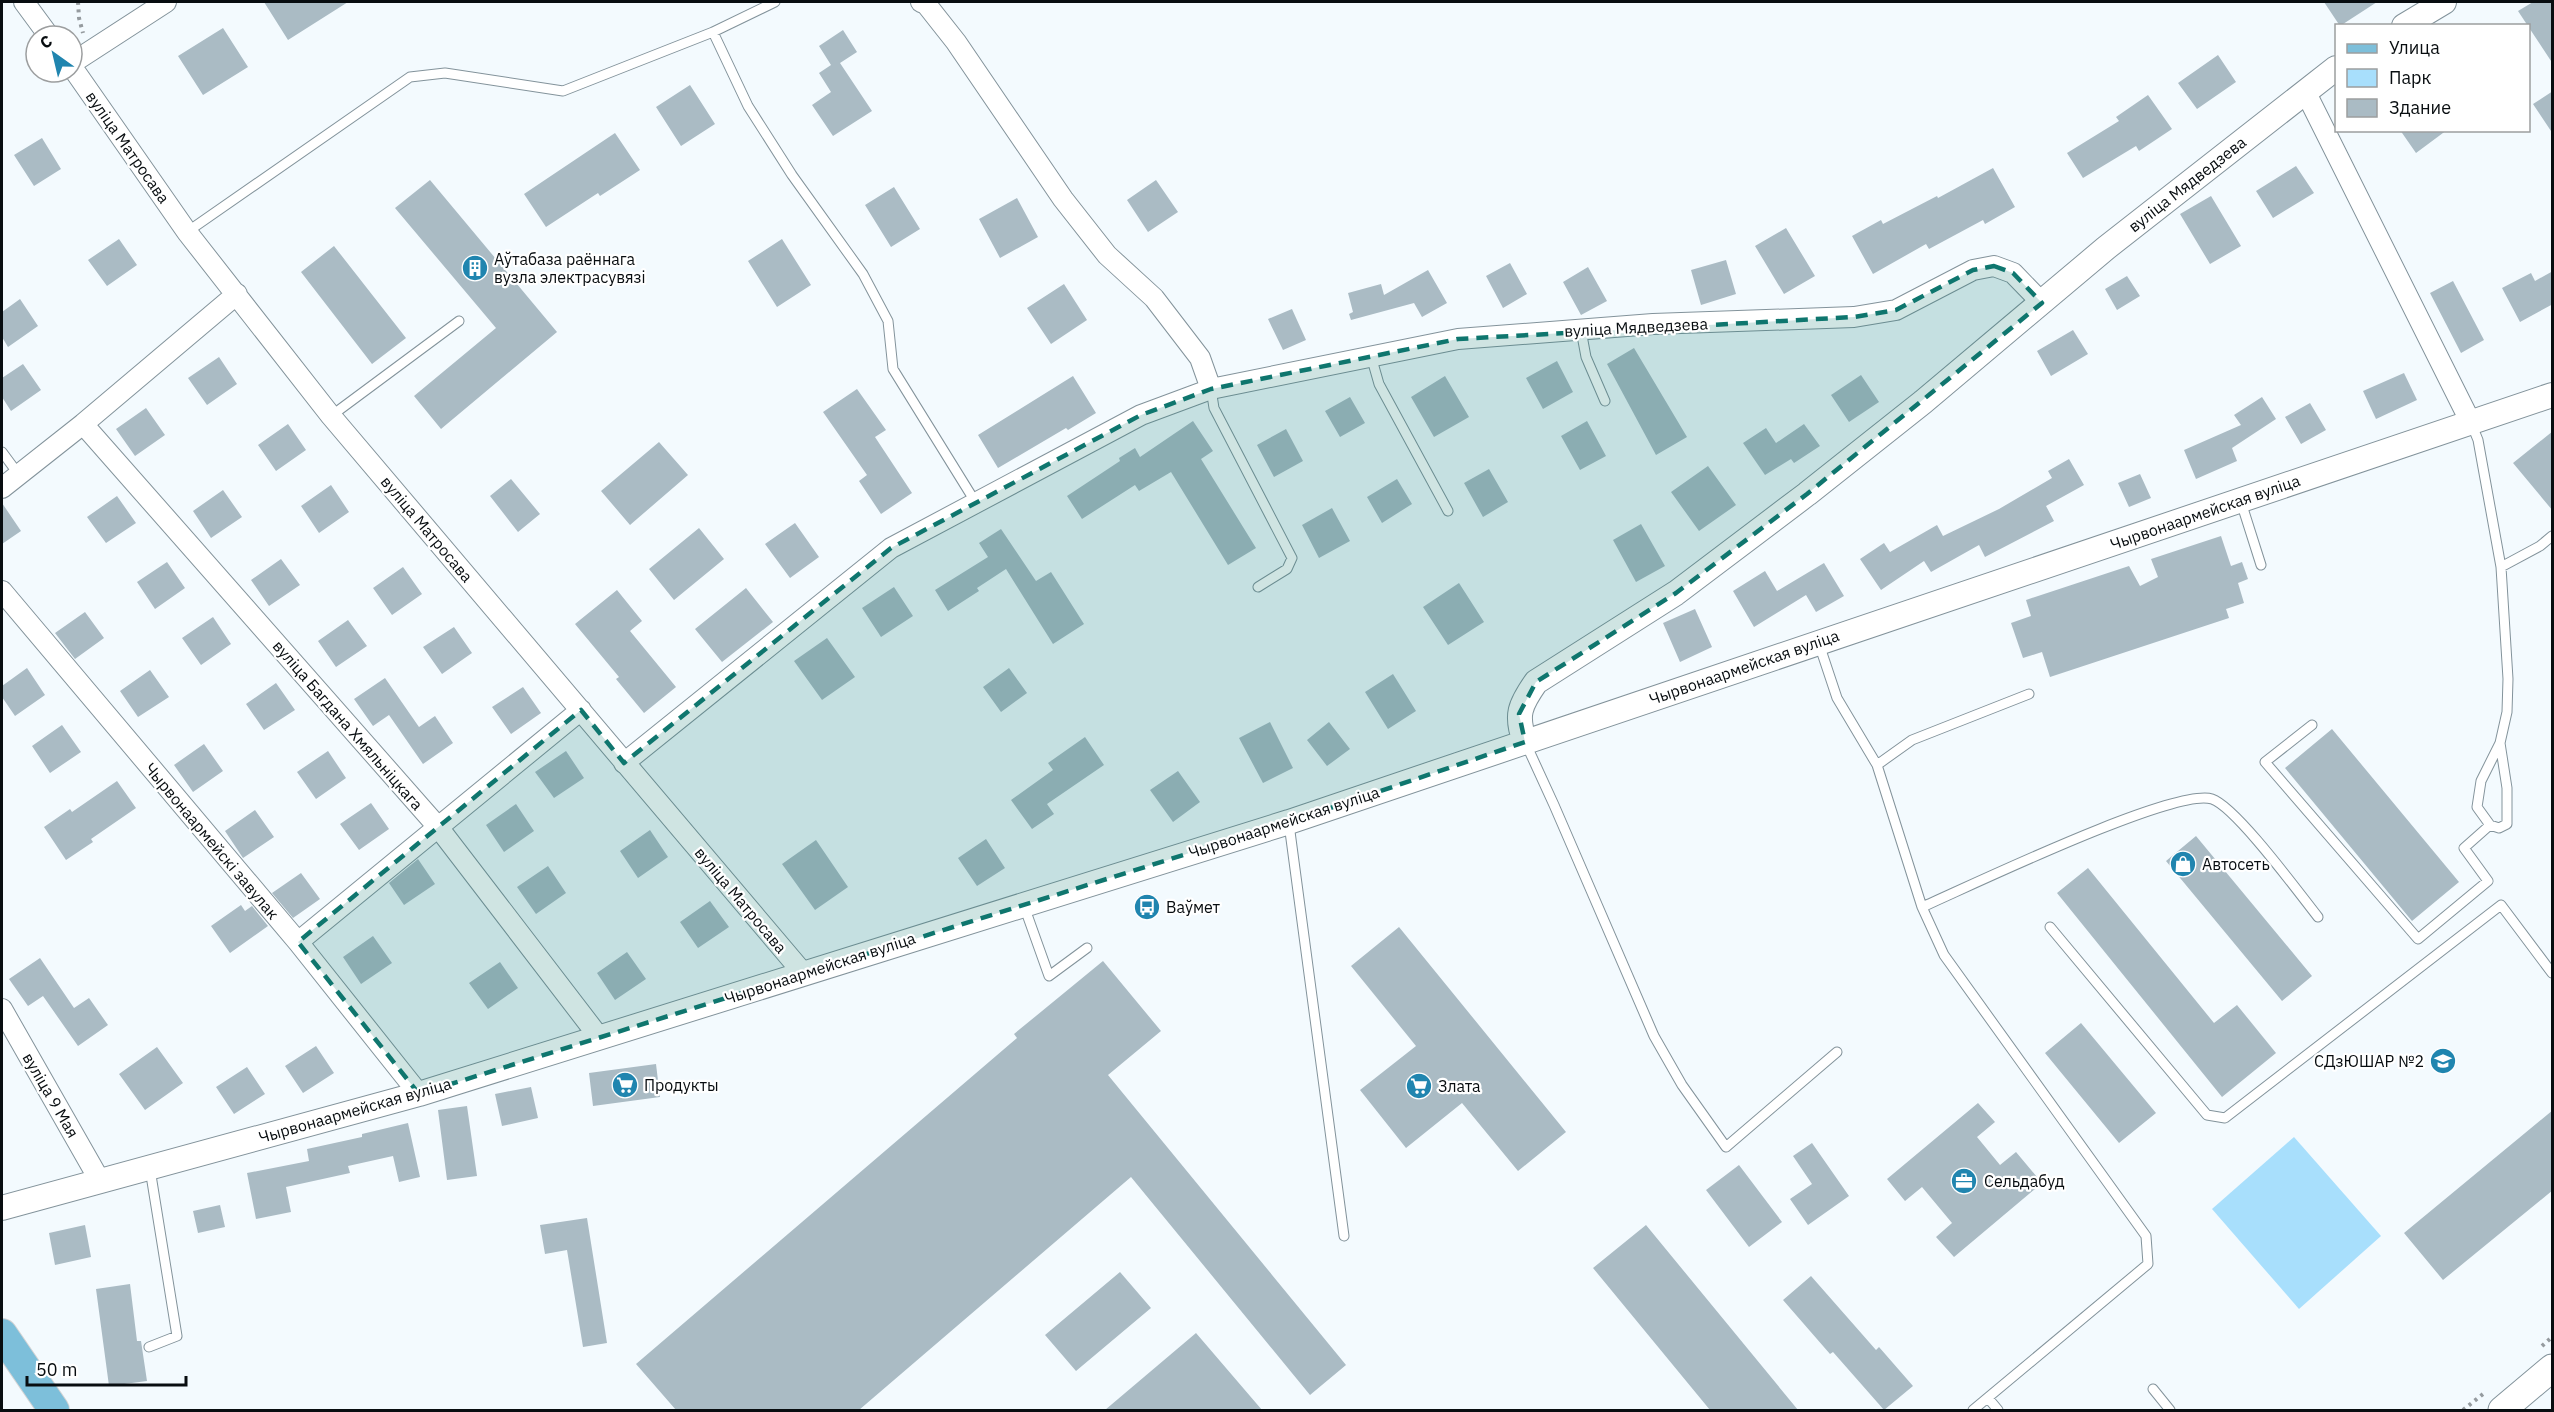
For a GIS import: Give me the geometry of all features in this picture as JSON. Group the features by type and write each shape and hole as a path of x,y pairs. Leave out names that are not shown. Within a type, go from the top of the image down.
{"main road":[{"path":"2,1334 54,1410"},
{"path":"2502,1410 2553,1368"}],"street":[{"path":"24,2 40,24"},
{"name":"вуліца Матросава","path":"84,56 166,2"},
{"path":"921,2 926,4 956,42 1063,199 1107,255 1154,298 1200,358 1210,389"},
{"path":"2407,24 2444,2"},
{"name":"вуліца Мядведзева","path":"1525,742 1518,714 1536,682 1676,593 1914,410 2106,248 2335,69"},
{"name":"вуліца Матросава","path":"84,82 187,232 331,416 804,974"},
{"path":"2305,91 2471,423"},
{"name":"вуліца Мядведзева","path":"624,763 891,548 1141,415 1210,389 1458,339 1653,324 1854,316 1896,310 1974,270 1994,266 2013,273 2042,303"},
{"path":"2,488 83,424 237,294"},
{"name":"Чырвонаармейская вуліца","path":"2,1208 419,1094 1289,822 1818,641 2553,395"},
{"name":"вуліца Багдана Хмяльніцкага","path":"83,424 438,827 598,1037"},
{"name":"Чырвонаармейскі завулак","path":"2,591 298,942 419,1094"},
{"path":"298,942 581,710"},
{"name":"вуліца 9 Мая","path":"2,1009 100,1181"}],"lane":[{"path":"187,232 410,77 445,73 563,91 713,32 775,2"},
{"path":"713,32 748,106 792,175 863,274 888,321 893,369 976,503"},
{"path":"331,416 459,321"},
{"path":"1581,330 1586,357 1605,401"},
{"path":"1371,356 1379,384 1449,511"},
{"path":"1210,389 1214,408 1292,558 1287,569 1258,587"},
{"path":"2471,423 2478,440 2501,567 2508,679 2507,712 2500,743 2481,781 2477,807 2490,825 2499,828 2507,824 2507,788 2500,743"},
{"path":"2,452 19,475"},
{"path":"2241,500 2261,565"},
{"path":"2501,567 2540,546 2553,536"},
{"path":"1818,641 1837,698 1877,765 1922,907 1944,955 2146,1236 2148,1264 1973,1410"},
{"path":"1877,765 1912,740 2029,694"},
{"path":"2312,725 2265,762 2418,939 2488,881 2464,848 2490,825"},
{"path":"1525,742 1654,1036 1682,1085 1726,1147 1837,1052"},
{"path":"1922,907 2102,828 2194,797 2213,799 2236,816 2318,917"},
{"path":"1289,822 1344,1236"},
{"path":"1023,904 1049,976 1086,948"},
{"path":"2050,927 2207,1115 2225,1118 2501,905 2553,973"},
{"path":"149,1347 177,1336 150,1167"},
{"path":"2153,1389 2170,1410"},
{"path":"1988,1398 1998,1410"}],"path":[{"path":"78,2 79,18 89,52"}],"highlighted area":[{"path":"1994,266 2013,273 2042,303 1807,494 1676,593 1536,682 1519,714 1525,742 1289,822 419,1094 298,942 581,710 624,763 891,548 1141,415 1211,389 1458,339 1854,317 1896,310 1973,270"}],"green space":[{"path":"2294,1137 2381,1236 2299,1309 2212,1209"}],"building":[{"path":"264,2 348,2 288,40"},
{"path":"2324,2 2377,2 2343,24 2339,24"},
{"path":"2533,2 2553,2 2553,64 2530,29 2530,24 2527,24 2518,11"},
{"path":"223,28 248,67 203,95 178,56"},
{"path":"843,30 857,52 840,63 872,111 833,136 812,105 831,92 819,73 831,65 819,46"},
{"path":"2218,55 2236,82 2197,109 2178,83"},
{"path":"690,85 715,124 681,146 656,107"},
{"path":"2553,91 2553,134 2533,104"},
{"path":"2148,95 2172,129 2139,151 2136,146 2083,178 2067,153 2119,121 2116,117"},
{"path":"2401,132 2444,132 2416,153"},
{"path":"615,133 640,170 600,196 598,193 546,227 524,194"},
{"path":"42,138 61,169 34,186 14,155"},
{"path":"2296,166 2314,193 2273,218 2256,191"},
{"path":"1993,168 2015,207 1985,224 1983,220 1929,249 1926,244 1873,274 1852,236 1881,220 1883,224 1937,196 1938,198"},
{"name":"Аўтабаза раённага вузла электрасувязі","path":"430,180 557,332 441,429 414,396 496,328 395,208"},
{"path":"1156,180 1178,212 1148,232 1127,200"},
{"path":"894,187 920,229 891,247 865,205"},
{"path":"2211,196 2241,246 2210,264 2180,214"},
{"path":"1017,198 1038,237 1000,258 979,219"},
{"path":"1786,228 1815,276 1784,294 1755,246"},
{"path":"119,239 137,265 107,286 88,260"},
{"path":"782,239 811,285 777,307 748,261"},
{"path":"334,246 406,338 372,364 301,272"},
{"path":"1726,260 1736,294 1701,305 1691,270"},
{"path":"1510,263 1527,294 1503,308 1486,276"},
{"path":"1588,267 1607,301 1581,315 1563,282"},
{"path":"1428,270 1447,303 1422,317 1414,303 1351,320 1349,314 1353,312 1348,293 1381,284 1384,295"},
{"path":"2553,271 2553,304 2520,322 2502,288 2531,273 2535,281"},
{"path":"2127,276 2140,296 2117,310 2105,289"},
{"path":"2453,281 2484,340 2461,353 2430,293"},
{"path":"1064,284 1087,320 1051,344 1027,308"},
{"path":"20,299 38,326 8,347 2,337 2,312"},
{"path":"1292,309 1306,340 1283,350 1268,319"},
{"path":"2073,330 2088,354 2051,376 2037,351"},
{"path":"1634,348 1687,437 1656,455 1607,364"},
{"path":"219,357 237,384 207,405 188,378"},
{"path":"1557,361 1573,392 1543,409 1526,378"},
{"path":"23,364 41,390 11,411 2,397 2,378"},
{"path":"2404,373 2417,400 2376,419 2363,391"},
{"path":"1861,375 1879,402 1849,422 1831,395"},
{"path":"1073,376 1096,413 998,468 978,435"},
{"path":"1445,376 1469,417 1434,437 1411,397"},
{"path":"857,389 886,430 875,437 912,493 881,514 859,481 867,475 823,412"},
{"path":"1350,397 1365,423 1340,437 1325,411"},
{"path":"2262,397 2276,419 2232,448 2237,461 2196,479 2184,450 2241,425 2234,415"},
{"path":"2310,403 2326,430 2301,444 2285,417"},
{"path":"146,408 165,435 135,456 116,429"},
{"path":"1193,421 1213,451 1201,459 1256,548 1228,565 1171,472 1139,491 1135,485 1082,519 1067,496 1120,461 1119,458 1135,448 1140,457"},
{"path":"1587,421 1606,456 1580,470 1561,436"},
{"path":"288,424 306,450 276,471 258,445"},
{"path":"1804,424 1820,446 1794,463 1791,459 1765,475 1743,443 1766,428 1776,443"},
{"path":"1286,429 1303,461 1274,477 1257,445"},
{"path":"2553,431 2553,511 2513,463"},
{"path":"659,442 688,475 630,525 601,491"},
{"path":"2069,459 2084,485 2046,506 2054,521 1985,557 1979,545 1931,572 1924,561 1881,590 1860,559 1884,543 1890,552 1937,525 1943,536 1999,509 2052,478 2048,471"},
{"path":"1708,466 1736,505 1699,531 1671,492"},
{"path":"1489,469 1508,502 1483,517 1464,483"},
{"path":"2140,474 2151,498 2129,507 2118,483"},
{"path":"511,479 540,514 518,532 490,496"},
{"path":"1397,479 1412,504 1382,523 1367,497"},
{"path":"331,485 349,512 319,533 301,506"},
{"path":"223,490 242,517 211,538 193,511"},
{"path":"117,496 136,523 106,543 87,517"},
{"path":"2,503 21,531 2,544"},
{"path":"1332,508 1350,541 1319,558 1302,525"},
{"path":"795,523 819,557 790,578 765,544"},
{"path":"1641,524 1665,566 1636,582 1613,540"},
{"path":"699,528 724,559 674,600 649,569"},
{"path":"1001,529 1036,581 1051,572 1084,624 1053,644 1006,569 977,588 979,591 948,611 935,590 988,557 979,543"},
{"path":"2221,536 2231,566 2242,562 2248,579 2238,583 2244,603 2226,609 2229,618 2050,677 2042,652 2023,658 2011,623 2031,616 2026,600 2129,566 2140,586 2158,577 2151,559"},
{"path":"281,559 300,585 269,606 251,580"},
{"path":"167,562 185,588 155,609 137,582"},
{"path":"1824,563 1844,596 1816,612 1806,595 1754,627 1733,591 1765,571 1777,591"},
{"path":"403,567 422,594 392,615 373,588"},
{"path":"1459,583 1484,622 1448,645 1423,607"},
{"path":"894,587 913,616 881,637 862,608"},
{"path":"746,588 773,622 722,662 695,629"},
{"path":"617,590 642,621 630,631 676,687 644,713 616,679 619,677 575,624"},
{"path":"1695,609 1712,647 1680,662 1663,623"},
{"path":"85,612 104,638 75,659 55,633"},
{"path":"213,617 231,644 201,665 182,638"},
{"path":"348,620 367,646 336,667 318,641"},
{"path":"454,627 472,653 442,674 423,647"},
{"path":"827,638 855,677 822,700 794,661"},
{"path":"27,668 45,695 15,716 2,697 2,686"},
{"path":"1009,668 1027,693 1001,712 983,687"},
{"path":"150,670 169,697 138,717 120,691"},
{"path":"1393,674 1416,711 1388,729 1365,692"},
{"path":"385,678 419,727 435,716 453,743 423,764 389,715 373,726 354,699"},
{"path":"276,683 295,710 264,730 246,704"},
{"path":"523,687 541,713 511,734 492,707"},
{"path":"1270,722 1293,768 1263,783 1239,738"},
{"path":"1329,722 1350,749 1327,766 1307,740"},
{"path":"62,725 81,752 50,773 32,746"},
{"path":"2332,729 2459,882 2412,921 2285,768"},
{"path":"1085,737 1104,765 1047,804 1054,814 1032,829 1011,800 1053,770 1048,763"},
{"path":"204,744 223,771 193,792 174,765"},
{"path":"328,751 346,778 316,799 297,772"},
{"path":"566,751 584,778 554,798 535,772"},
{"path":"1178,771 1200,802 1173,822 1150,790"},
{"path":"117,781 136,808 91,839 93,842 66,860 44,827 70,809 72,812"},
{"path":"371,803 389,829 359,850 340,824"},
{"path":"516,804 534,831 504,852 486,825"},
{"path":"255,810 274,837 243,858 225,831"},
{"path":"650,830 668,857 638,878 620,851"},
{"path":"2196,836 2312,976 2282,1001 2166,861"},
{"path":"986,839 1005,868 977,886 958,858"},
{"path":"816,840 848,887 815,910 782,864"},
{"path":"418,859 435,884 404,905 389,883"},
{"path":"548,866 566,893 536,914 517,887"},
{"path":"2088,868 2214,1023 2237,1005 2276,1053 2222,1097 2057,893"},
{"path":"301,873 320,899 293,918 272,893"},
{"path":"710,901 729,927 698,948 680,922"},
{"path":"241,905 245,911 252,906 268,926 230,953 211,926"},
{"path":"1399,927 1566,1132 1518,1171 1462,1103 1406,1148 1360,1090 1416,1046 1351,966"},
{"path":"373,936 392,963 361,984 343,957"},
{"path":"627,952 646,979 615,1000 597,973"},
{"path":"40,958 74,1008 89,998 108,1025 78,1046 43,996 28,1006 9,979"},
{"path":"1103,961 1161,1031 1108,1075 1346,1365 1310,1395 1131,1177 859,1410 676,1410 636,1364 1017,1038 1014,1034"},
{"path":"500,962 518,988 488,1009 469,983"},
{"path":"2081,1023 2156,1113 2119,1143 2045,1053"},
{"path":"316,1046 334,1073 303,1093 285,1066"},
{"path":"157,1047 183,1083 145,1110 119,1074"},
{"name":"Продукты","path":"656,1064 660,1097 593,1106 589,1073"},
{"path":"247,1067 265,1094 234,1114 216,1087"},
{"path":"531,1087 538,1118 502,1126 495,1094"},
{"name":"Сельдабуд","path":"1978,1103 1995,1122 1977,1137 2000,1165 2016,1152 2042,1183 1954,1257 1936,1237 1952,1223 1922,1187 1905,1201 1887,1179"},
{"path":"467,1106 477,1176 447,1180 438,1110"},
{"path":"2553,1110 2553,1190 2443,1280 2404,1233"},
{"path":"408,1123 420,1177 399,1182 393,1156 348,1166 350,1173 286,1187 291,1212 256,1219 247,1173 309,1161 307,1149 362,1137 362,1134"},
{"path":"1812,1143 1849,1196 1808,1225 1790,1199 1812,1184 1793,1156"},
{"path":"1739,1165 1782,1222 1749,1247 1706,1190"},
{"path":"220,1205 225,1227 198,1233 193,1211"},
{"path":"587,1218 607,1343 583,1347 567,1250 545,1254 540,1225"},
{"path":"85,1225 91,1257 55,1265 49,1233"},
{"path":"1646,1225 1798,1410 1710,1410 1593,1268"},
{"path":"1120,1272 1151,1308 1076,1371 1045,1335"},
{"path":"1811,1276 1876,1350 1879,1347 1913,1386 1884,1410 1833,1352 1830,1354 1783,1300"},
{"path":"130,1284 137,1341 141,1341 147,1381 109,1386 96,1289"},
{"path":"1196,1333 1262,1410 1105,1410"}],"place":[{"name":"Аўтабаза раённага вузла электрасувязі","path":"475,268"},
{"name":"Автосеть","path":"2183,864"},
{"name":"Ваўмет","path":"1147,907"},
{"name":"СДзЮШАР №2","path":"2443,1061"},
{"name":"Продукты","path":"625,1085"},
{"name":"Злата","path":"1419,1086"},
{"name":"Сельдабуд","path":"1964,1181"}]}
